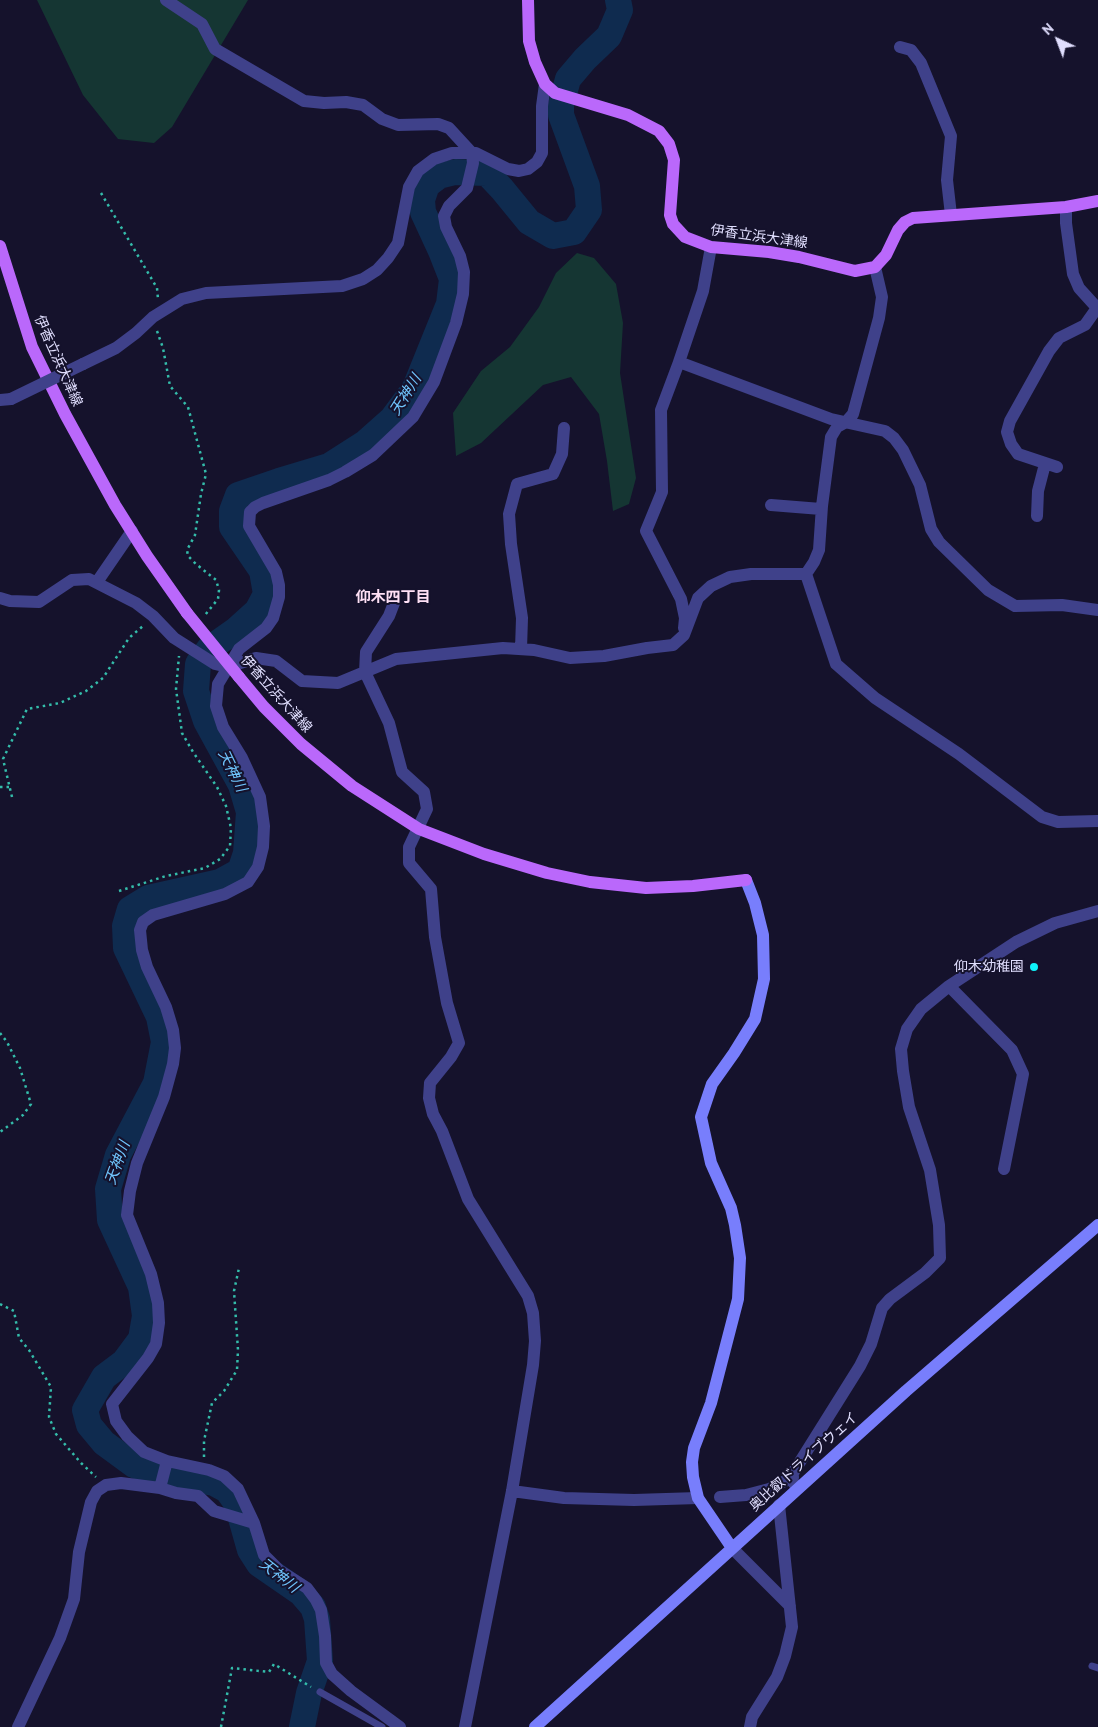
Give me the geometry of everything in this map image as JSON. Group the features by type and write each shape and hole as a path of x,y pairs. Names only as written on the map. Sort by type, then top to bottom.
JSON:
{"main road":[{"name":"伊香立浜大津線","path":"528,0 529,41 535,62 545,84 555,93 628,115 659,132 669,144 674,160 670,215 673,224 685,237 711,247 769,252 800,257 856,271 875,267"},
{"path":"875,267 886,255 898,230 905,222 913,218 1066,207 1098,200"},
{"name":"伊香立浜大津線","path":"0,246 32,347 69,421 115,505 187,613 264,707 301,744 352,786 419,829 484,854 547,873 590,882 646,888 694,886 746,880"}],"street":[{"path":"166,0 202,24 215,49 304,101 346,102 362,105 382,119 398,125 438,124 449,128 473,158"},
{"path":"900,48 911,50 921,63 951,136 947,180 951,215"},
{"path":"400,1727 351,1691 332,1674 326,1663 326,1636 321,1610 316,1600 307,1588 279,1570 264,1556 254,1523 238,1490 224,1476 209,1470 166,1464 144,1452 127,1436 116,1421 112,1404 148,1358 156,1344 159,1323 158,1303 151,1274 127,1215 130,1191 137,1163 164,1097 173,1064 175,1048 173,1030 166,1008 147,967 142,950 140,930 143,922 153,915 225,894 248,882 258,867 263,847 264,826 260,796 242,758 223,726 216,706 222,666 239,649 266,628 273,618 279,597 276,572 249,526 250,512 263,503 337,476 373,455 413,417 434,382 456,323 463,294 464,272 460,256 446,227 444,216 449,206 467,188 473,158 476,153 508,169 528,169 536,162 542,153 542,106 545,84"},
{"path":"6,399 116,348 156,315 182,299 206,292 342,286 363,279 377,270 398,243 409,187 418,171 434,159 452,152 473,158"},
{"path":"1037,516 1038,491 1051,465 1018,454 1011,444 1007,432 1010,421 1058,338 1085,325 1098,309 1079,288 1073,274 1066,223 1066,207"},
{"path":"684,635 685,618 680,599 646,531 662,492 661,410 703,291 711,247"},
{"path":"806,574 819,550 831,437 837,428 853,414 879,318 882,297 875,267"},
{"path":"679,362 832,419 885,431 894,438 903,450 920,485 931,529 939,542 988,590 1015,606 1062,605 1098,610"},
{"path":"521,649 522,618 511,544 509,514 517,484 553,474 562,454 564,428"},
{"path":"771,505 822,510"},
{"path":"97,582 132,532"},
{"path":"0,598 10,602 38,602 72,580 97,582 136,603 154,616 181,643 222,666 256,658 276,661 302,681 338,683 396,659 504,648 534,650 570,658 604,656 674,644 684,635 698,598 711,586 730,577 751,574 806,574"},
{"path":"806,574 836,664 845,674 875,698 959,754 1042,817 1058,822 1098,821"},
{"path":"394,603 389,616 366,652 365,672 389,723 402,772 424,792 427,809 409,847 409,863 431,889 435,937 447,1003 459,1043 451,1057 430,1084 429,1098 433,1114 442,1131 468,1199 528,1296 533,1313 535,1341 533,1365 512,1492 465,1727"},
{"path":"746,880 755,903 763,935 764,979 755,1019 712,1084 702,1117 711,1163 735,1225 740,1258 738,1299 711,1403 694,1448 693,1477 698,1498 732,1548 790,1606"},
{"path":"720,1497 754,1493 795,1483 798,1464 860,1366 871,1344 882,1308 890,1299 940,1258 939,1225 930,1170 909,1107 901,1049 907,1029 921,1009 949,986 1016,942 1055,923 1098,911"},
{"path":"949,986 1012,1050 1023,1074 1004,1169"},
{"name":"奥比叡ドライブウェイ","path":"534,1727 779,1505 795,1483 906,1391 1098,1225"},
{"path":"161,1486 166,1464"},
{"path":"18,1727 60,1638 74,1599 79,1552 90,1502 97,1491 106,1485 121,1483 161,1486 176,1493 198,1496 214,1511 254,1523"},
{"path":"512,1492 564,1498 634,1500 698,1498"},
{"path":"750,1727 752,1717 778,1677 792,1627 779,1505"}],"lane":[{"path":"320,1692 382,1727"}],"path":[{"path":"101,193 157,288 156,315 170,386 188,407 206,474 200,494 195,536 187,550 188,556 216,580 219,590 218,599 200,621"},
{"path":"12,797 3,759 27,709 60,703 86,691 103,678 129,638 154,616"},
{"path":"119,891 166,876 205,868 220,860 230,846 230,828 226,806 217,787 192,752 182,734 176,689 181,643"},
{"path":"0,787 9,787"},
{"path":"0,1033 7,1042 20,1068 31,1104 24,1115 0,1132"},
{"path":"209,1470 203,1456 204,1441 212,1403 224,1390 237,1370 238,1350 234,1291 239,1268"},
{"path":"0,1304 14,1311 19,1338 29,1350 51,1387 49,1417 56,1434 81,1463 106,1485"},
{"path":"221,1727 232,1668 269,1672 274,1664 320,1692"}],"green space":[{"path":"37,0 248,0 172,127 154,143 118,139 83,95"},
{"path":"577,253 594,258 616,284 623,323 620,373 636,478 629,504 613,511 599,414 571,377 543,385 481,443 456,456 453,413 481,371 510,347 539,307 556,273"}],"waterway":[{"name":"天神川","path":"302,1727 309,1693 320,1661 317,1619 313,1607 301,1593 259,1564 250,1550 237,1504 227,1490 214,1483 155,1473 134,1465 104,1443 89,1425 85,1410 104,1377 124,1362 141,1339 145,1316 141,1287 110,1220 108,1189 118,1155 156,1083 164,1042 159,1017 126,948 125,926 130,909 148,898 220,882 240,871 246,853 249,812 241,785 206,721 196,691 198,664 209,649 236,630 257,611 266,594 262,571 232,527 232,511 238,495 329,466 365,443 392,419 415,388 449,304 452,279 423,212 422,200 427,185 439,176 455,172 487,173 529,222 553,236 574,232 589,210 587,186 561,115 561,105 568,79 609,36 620,10 618,0"}],"place":[{"name":"仰木幼稚園","path":"1034,967"}],"district":[{"name":"仰木四丁目","path":"393,598"}]}
